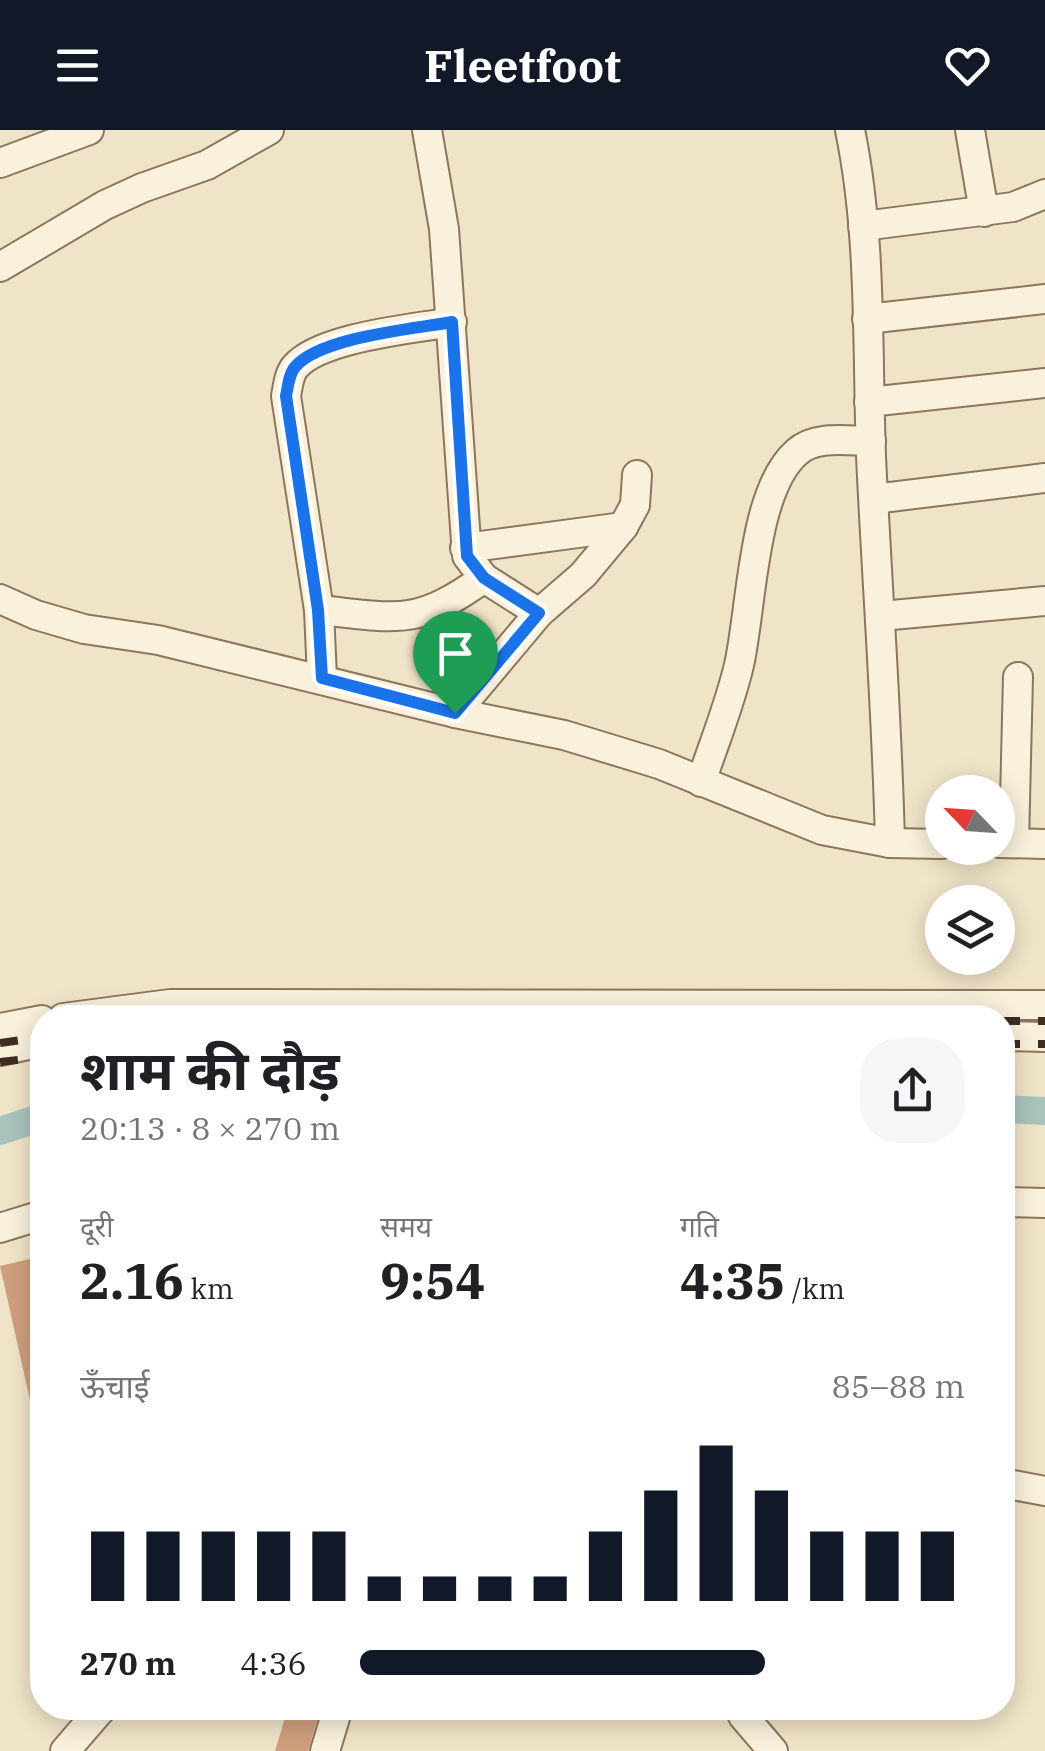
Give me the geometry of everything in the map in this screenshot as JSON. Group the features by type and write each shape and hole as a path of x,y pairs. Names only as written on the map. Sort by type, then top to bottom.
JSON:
{"street":[{"path":"0,163 88,130"},
{"path":"0,267 105,206 207,165 269,130"},
{"path":"427,130 444,228 465,548 484,578 539,613"},
{"path":"850,130 861,183 890,844"},
{"path":"970,130 984,212"},
{"path":"863,226 1014,207 1045,194"},
{"path":"867,320 1045,299"},
{"path":"322,678 318,610 286,396 292,370 306,356 351,340 452,322"},
{"path":"870,402 1045,383"},
{"path":"701,782 738,666 762,522 781,472 798,451 819,441 871,441"},
{"path":"455,713 539,613 583,575 623,527 635,505 637,475"},
{"path":"874,500 1045,478"},
{"path":"465,548 623,527"},
{"path":"318,610 394,618 424,614 484,578"},
{"path":"0,599 84,629 158,640 455,713 564,735 658,764 822,830 890,844 925,844"},
{"path":"881,616 1045,601"},
{"path":"1011,775 1018,678"},
{"path":"1015,842 1045,844"},
{"path":"162,1005 1045,1005"},
{"path":"0,1028 30,1022"},
{"path":"1015,1036 1045,1037"},
{"path":"0,1051 30,1045"},
{"path":"1015,1202 1045,1203"},
{"path":"0,1228 30,1219"},
{"path":"65,1751 92,1720"},
{"path":"324,1751 334,1720"},
{"path":"746,1720 773,1751"}],"building":[{"path":"30,1259 30,1400 0,1266"},
{"path":"284,1720 317,1720 308,1751 275,1751"}],"waterway":[{"path":"1015,1110 1045,1111"},
{"path":"0,1131 30,1121"}],"railway":[{"path":"1015,1021 1045,1021"},
{"path":"0,1043 30,1039"},
{"path":"1015,1044 1045,1044"},
{"path":"0,1062 30,1058"}],"route":[{"path":"452,322 467,556 484,578 539,613 455,713 322,678 318,610 286,396 292,370 306,356 351,340 452,322"}]}
